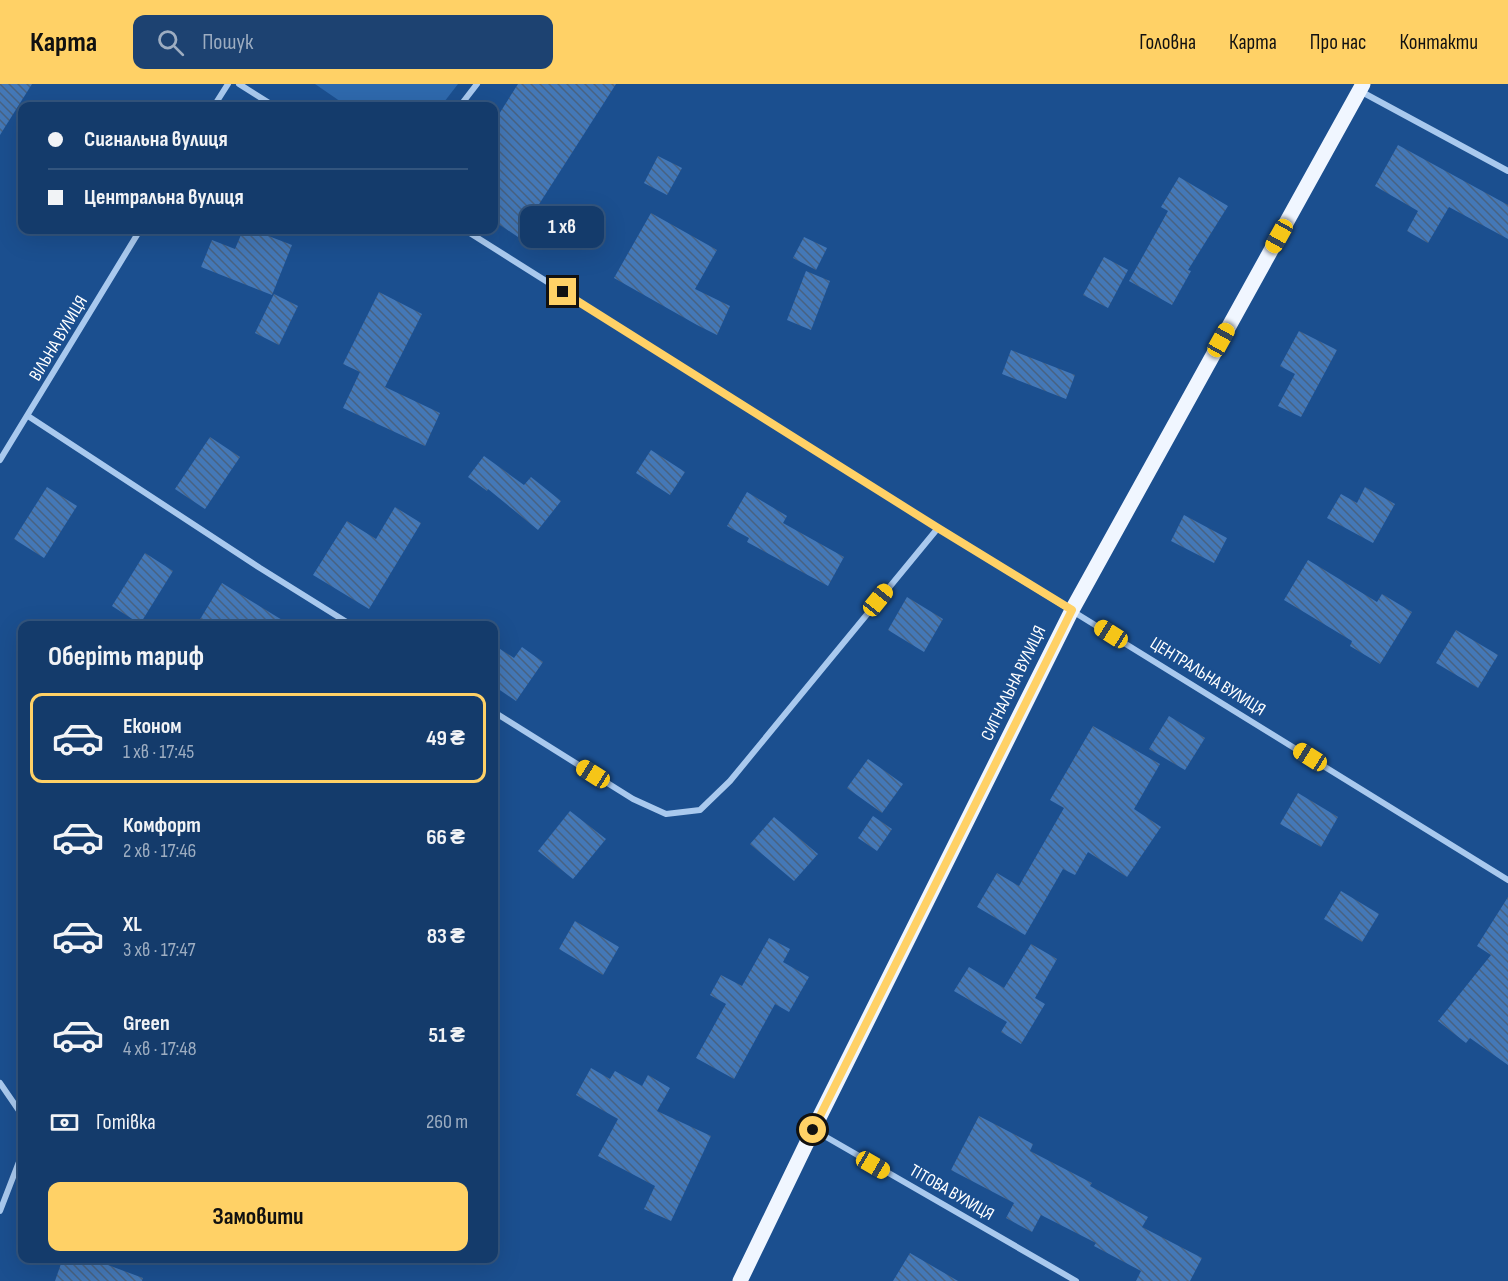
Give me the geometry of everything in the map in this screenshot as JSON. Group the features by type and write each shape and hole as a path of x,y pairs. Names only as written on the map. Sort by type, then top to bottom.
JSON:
{"main road":[{"name":"СИГНАЛЬНА ВУЛИЦЯ","path":"740,1281 1072,610 1361,87"}],"street":[{"path":"217,102 228,84"},
{"path":"239,84 268,102"},
{"path":"463,102 477,84"},
{"path":"1361,87 1508,171"},
{"name":"ВІЛЬНА ВУЛИЦЯ","path":"0,460 138,234"},
{"name":"ЦЕНТРАЛЬНА ВУЛИЦЯ","path":"471,234 938,528 1508,880"},
{"path":"28,416 345,621"},
{"path":"498,715 633,799 666,814 700,810 730,781 938,528"},
{"path":"0,1083 18,1109"},
{"name":"ТІТОВА ВУЛИЦЯ","path":"813,1130 1076,1281"},
{"path":"0,1211 18,1164"}],"shaded area":[{"path":"315,84 458,84 444,102 341,102"}],"building":[{"path":"0,84 32,84 21,102 18,102 18,106 0,135"},
{"path":"518,84 616,84 518,237 498,224 498,116"},
{"path":"1398,145 1508,205 1508,239 1449,207 1428,243 1407,231 1418,211 1375,186"},
{"path":"658,156 682,168 667,195 644,183"},
{"path":"1179,177 1228,206 1188,270 1191,271 1172,305 1129,281 1168,211 1161,207"},
{"path":"651,213 717,250 695,289 730,306 717,335 614,278"},
{"path":"241,234 263,234 292,245 272,295 201,267 212,240 235,249"},
{"path":"804,237 827,248 816,270 793,258"},
{"path":"1104,257 1128,270 1108,308 1083,295"},
{"path":"806,271 830,281 811,330 787,320"},
{"path":"379,292 422,314 385,387 440,413 425,446 343,408 360,372 343,364"},
{"path":"274,294 298,306 279,345 255,333"},
{"path":"1299,331 1337,350 1301,417 1278,406 1295,374 1280,366"},
{"path":"1011,350 1075,375 1066,399 1002,374"},
{"path":"210,437 240,457 205,509 175,489"},
{"path":"651,450 685,472 670,495 636,473"},
{"path":"484,456 524,485 531,477 561,501 538,530 488,489 487,491 468,477"},
{"path":"47,487 77,506 44,558 14,539"},
{"path":"1365,487 1395,504 1373,543 1327,518 1341,494 1357,503"},
{"path":"747,492 787,516 783,523 844,557 828,586 747,542 749,538 727,526"},
{"path":"395,507 421,523 369,609 313,575 347,521 376,539"},
{"path":"1184,515 1227,538 1214,563 1171,541"},
{"path":"145,553 173,571 142,621 135,621 112,606"},
{"path":"1308,560 1377,602 1382,594 1412,612 1380,664 1350,646 1352,641 1284,600"},
{"path":"222,583 284,621 199,621"},
{"path":"907,597 943,619 924,652 888,630"},
{"path":"1456,630 1498,655 1478,688 1436,663"},
{"path":"522,647 543,662 516,701 498,689 498,648 514,658"},
{"path":"1169,716 1205,738 1185,770 1149,749"},
{"path":"1093,726 1160,764 1134,809 1161,827 1127,877 1088,852 1075,875 1063,869 1025,935 977,907 997,873 1019,886 1064,808 1050,800"},
{"path":"868,759 903,784 882,813 847,788"},
{"path":"1298,793 1338,817 1321,847 1280,824"},
{"path":"570,811 606,839 573,879 538,851"},
{"path":"873,816 892,829 877,851 858,838"},
{"path":"774,817 818,854 794,881 750,844"},
{"path":"1341,891 1379,914 1362,942 1324,919"},
{"path":"1508,897 1508,1065 1470,1038 1466,1043 1438,1021 1491,955 1477,946"},
{"path":"575,921 619,947 603,975 559,949"},
{"path":"769,938 790,949 783,962 809,977 789,1012 775,1004 734,1079 696,1058 726,1004 710,995 721,975 742,986"},
{"path":"1031,944 1057,959 1035,998 1045,1004 1021,1044 1001,1032 1007,1022 954,991 969,967 1004,988"},
{"path":"591,1068 610,1079 615,1071 642,1086 648,1075 670,1088 657,1111 711,1136 671,1221 644,1209 655,1186 598,1156 618,1119 576,1095"},
{"path":"979,1116 1033,1144 1030,1151 1092,1183 1090,1186 1148,1217 1142,1227 1202,1258 1190,1281 1136,1281 1141,1271 1094,1246 1096,1243 1041,1215 1032,1232 1006,1218 1014,1203 951,1170"},
{"path":"910,1253 958,1281 893,1281"},
{"path":"61,1263 102,1263 143,1278 142,1281 55,1281"}],"route":[{"path":"563,292 1072,610 813,1130"}]}
